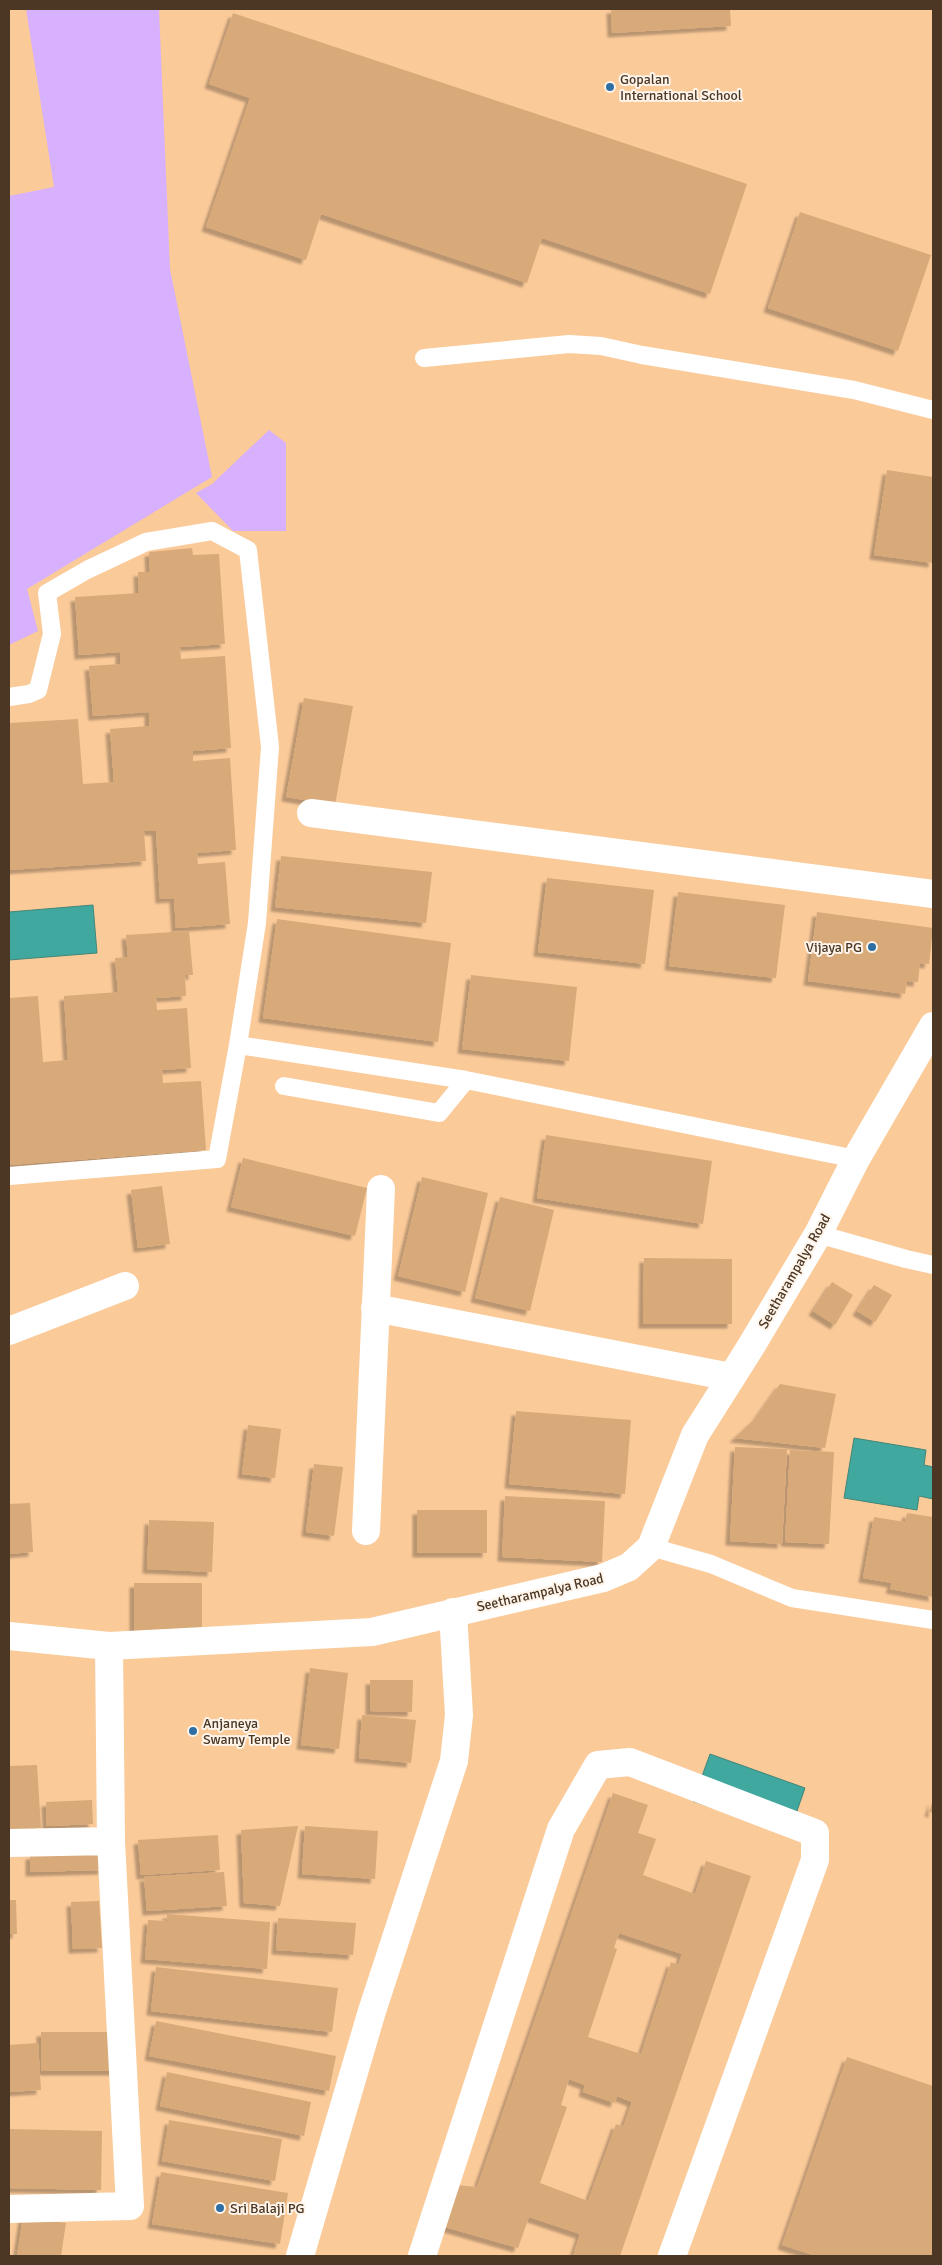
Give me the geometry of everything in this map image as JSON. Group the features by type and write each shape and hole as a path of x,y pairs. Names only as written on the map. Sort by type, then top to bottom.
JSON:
{"street":[{"path":"311,813 933,894"},
{"name":"Seetharampalya Road","path":"9,1636 109,1646 372,1632 603,1578 629,1568 652,1547 695,1435 818,1234 856,1159 933,1026"},
{"path":"366,1531 381,1189"},
{"path":"9,1331 125,1286"},
{"path":"375,1308 731,1377"},
{"path":"300,2256 372,2012 454,1761 459,1716 453,1612"},
{"path":"9,2209 130,2206 111,1841 109,1646"},
{"path":"422,2256 561,1829 598,1765 630,1762 815,1833 815,1860 672,2256"},
{"path":"9,1843 111,1841"}],"lane":[{"path":"424,358 569,344 601,346 854,390 933,410"},
{"path":"9,697 29,694 38,690 52,634 48,593 87,570 146,542 212,531 248,550 270,747 257,923 238,1045 217,1159 9,1176"},
{"path":"238,1045 466,1080 856,1159"},
{"path":"284,1086 439,1113 466,1080"},
{"path":"818,1234 906,1260 933,1265"},
{"path":"652,1547 711,1564 792,1598 933,1620"}],"shaded area":[{"path":"26,9 159,9 170,269 212,477 27,589 38,631 9,645 9,196 54,187"},
{"path":"269,430 286,443 286,531 233,531 196,493 212,484"}],"water":[{"path":"93,905 97,953 9,960 9,912"},
{"path":"854,1438 926,1450 924,1465 933,1467 933,1499 919,1496 917,1510 844,1498"},
{"path":"710,1754 805,1788 789,1834 693,1801"}],"building":[{"path":"611,9 730,9 731,26 612,33"},
{"path":"233,13 747,184 710,294 542,238 527,283 321,214 306,260 206,227 250,98 209,84"},
{"path":"800,212 931,255 898,351 768,308"},
{"path":"887,470 933,477 933,563 874,555"},
{"path":"192,548 193,555 219,554 225,644 180,647 181,659 225,656 231,748 193,751 193,761 230,758 236,850 197,853 198,864 225,862 230,924 176,928 174,898 160,899 156,831 144,831 146,861 9,870 9,723 78,719 83,784 114,782 110,729 149,726 149,712 93,716 89,666 120,664 120,652 79,655 75,597 139,593 138,572 150,572 149,552"},
{"path":"304,698 353,706 335,805 286,797"},
{"path":"281,856 432,872 426,923 275,907"},
{"path":"547,878 654,890 645,964 538,952"},
{"path":"678,892 785,905 776,978 669,966"},
{"name":"Vijaya PG","path":"817,912 933,928 929,964 920,963 918,982 907,981 905,994 808,981"},
{"path":"277,919 451,943 438,1042 263,1018"},
{"path":"189,931 193,975 185,975 186,996 156,998 157,1010 187,1008 191,1068 162,1070 163,1083 201,1081 206,1150 9,1165 9,998 38,996 43,1062 68,1060 64,996 118,992 115,958 128,957 126,935"},
{"path":"471,975 577,987 569,1061 462,1049"},
{"path":"546,1135 712,1161 703,1224 537,1198"},
{"path":"243,1158 367,1188 355,1236 231,1207"},
{"path":"422,1177 488,1193 465,1292 398,1276"},
{"path":"162,1186 170,1244 138,1248 131,1190"},
{"path":"500,1197 554,1210 530,1311 475,1298"},
{"path":"644,1258 732,1259 732,1324 643,1324"},
{"path":"832,1282 853,1295 835,1325 813,1311"},
{"path":"874,1285 892,1295 875,1322 857,1311"},
{"path":"780,1384 836,1394 825,1448 734,1438 756,1418"},
{"path":"516,1411 631,1420 625,1494 509,1484"},
{"path":"248,1425 281,1429 275,1478 242,1474"},
{"path":"735,1447 787,1449 782,1544 730,1541"},
{"path":"790,1450 834,1452 829,1544 785,1542"},
{"path":"314,1464 343,1467 334,1536 306,1532"},
{"path":"505,1496 605,1501 602,1562 502,1557"},
{"path":"30,1503 33,1552 9,1554 9,1504"},
{"path":"417,1510 487,1510 487,1553 417,1553"},
{"path":"907,1513 933,1517 933,1597 890,1589 892,1583 863,1578 874,1517 905,1522"},
{"path":"149,1520 214,1522 212,1572 147,1569"},
{"path":"134,1583 202,1583 202,1632 134,1632"},
{"path":"310,1668 348,1673 339,1749 301,1745"},
{"path":"370,1680 413,1680 412,1712 370,1711"},
{"path":"362,1715 416,1720 411,1763 359,1758"},
{"path":"37,1765 41,1828 9,1829 9,1766"},
{"path":"613,1793 648,1805 638,1833 656,1839 643,1875 695,1894 706,1861 751,1876 620,2256 573,2256 580,2234 529,2217 518,2248 445,2227 456,2185 477,2187","holes":["619,1933 682,1954 678,1965 671,1962 641,2054 588,2037 617,1949 614,1948","569,2079 585,2085 583,2092 615,2103 617,2096 632,2102 623,2127 616,2124 588,2201 540,2183 567,2107 561,2105"]},
{"path":"92,1800 93,1824 47,1826 46,1802"},
{"path":"933,1800 933,1813 929,1812"},
{"path":"298,1826 280,1906 244,1903 241,1830"},
{"path":"305,1826 378,1831 375,1879 302,1874"},
{"path":"218,1835 220,1870 141,1875 138,1840"},
{"path":"102,1852 103,1870 30,1872 30,1855"},
{"path":"224,1872 227,1906 147,1911 144,1877"},
{"path":"9,1900 16,1900 17,1934 9,1934"},
{"path":"99,1901 102,1948 73,1949 71,1902"},
{"path":"167,1914 270,1922 267,1969 145,1959 148,1920 167,1921"},
{"path":"278,1918 356,1923 353,1955 276,1950"},
{"path":"156,1967 338,1988 332,2032 151,2011"},
{"path":"156,2021 336,2056 329,2091 149,2056"},
{"path":"41,2032 115,2032 115,2071 41,2071"},
{"path":"38,2043 41,2090 9,2092 9,2045"},
{"path":"847,2057 933,2086 933,2256 816,2256 782,2245"},
{"path":"167,2072 311,2102 304,2136 160,2106"},
{"path":"169,2120 282,2139 275,2181 162,2161"},
{"path":"9,2129 102,2131 101,2190 9,2188"},
{"name":"Sri Balaji PG","path":"161,2172 288,2193 280,2244 152,2224"},
{"path":"23,2217 66,2223 61,2256 17,2256"}],"place":[{"name":"Gopalan International School","path":"610,87"},
{"name":"Vijaya PG","path":"872,947"},
{"name":"Anjaneya Swamy Temple","path":"193,1731"},
{"name":"Sri Balaji PG","path":"220,2208"}]}
